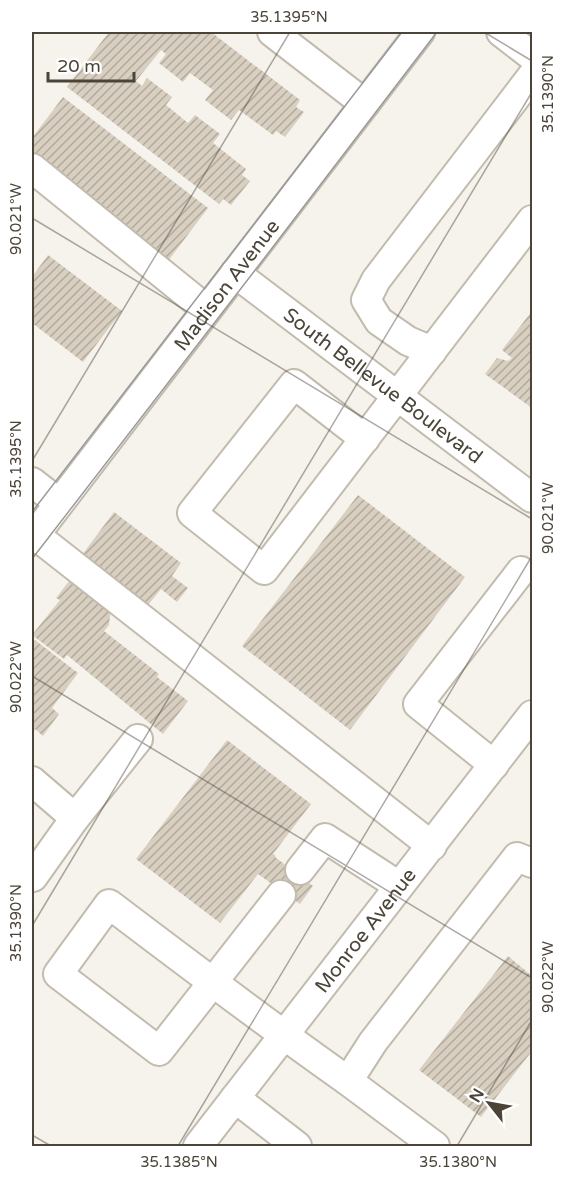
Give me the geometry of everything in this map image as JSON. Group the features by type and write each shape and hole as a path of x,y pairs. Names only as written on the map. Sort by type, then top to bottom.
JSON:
{"street":[{"path":"272,32 365,104"},
{"name":"Madison Avenue","path":"33,537 420,32"},
{"path":"501,32 532,56"},
{"path":"432,351 408,341 379,321 366,300 376,280 532,75"},
{"path":"32,168 206,309"},
{"path":"365,439 294,384 192,513 264,570 365,439 532,220"},
{"name":"South Bellevue Boulevard","path":"235,273 532,498"},
{"path":"32,482 59,502"},
{"path":"33,537 432,846"},
{"path":"494,765 418,704 521,571"},
{"name":"Monroe Avenue","path":"198,1146 532,715"},
{"path":"32,876 138,739"},
{"path":"32,781 75,818"},
{"path":"300,870 326,838 399,886"},
{"path":"348,1081 373,1042 517,857 532,863"},
{"path":"281,895 212,982 159,1051 58,974 109,904 212,982 283,1036 435,1146"},
{"path":"236,1098 297,1146"}],"building":[{"path":"109,32 211,32 300,100 296,107 304,112 285,137 276,131 273,135 239,110 231,120 205,100 213,90 190,73 183,82 159,63 166,54 161,50 136,81 142,86 147,78 172,97 166,105 188,123 195,115 220,134 213,143 246,169 242,175 250,181 231,205 223,199 219,204 67,87"},
{"path":"63,97 208,208 168,261 32,157 32,138"},
{"path":"48,255 122,311 83,362 32,323 32,277"},
{"path":"532,311 532,408 485,374 497,358 508,361 512,358 502,350"},
{"path":"358,495 465,577 350,730 242,646"},
{"path":"114,512 181,563 172,576 188,588 177,602 161,589 148,605 82,555"},
{"path":"73,576 111,605 109,625 104,631 159,674 157,677 188,701 163,734 67,655 64,659 32,635 60,600 56,598"},
{"path":"35,640 78,673 52,708 59,714 43,736 35,729 32,734 32,645"},
{"path":"227,740 311,804 273,854 313,886 300,904 258,874 220,923 136,859"},
{"path":"508,956 532,976 532,1051 481,1117 419,1070"}],"tram line":[{"path":"32,512 402,32"},
{"path":"32,559 437,32"}]}
